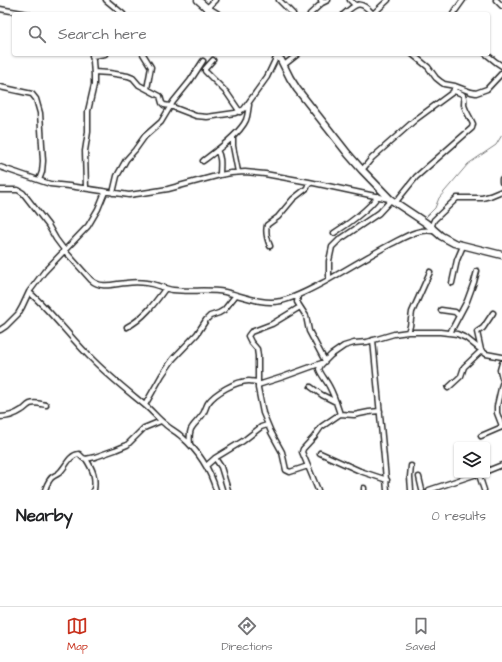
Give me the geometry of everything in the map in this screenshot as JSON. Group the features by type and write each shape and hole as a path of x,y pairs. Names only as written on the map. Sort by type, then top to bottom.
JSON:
{"street":[{"path":"106,0 121,12"},
{"path":"198,0 214,12"},
{"path":"207,8 215,0"},
{"path":"279,0 291,12"},
{"path":"312,12 321,2 328,0"},
{"path":"350,0 355,5"},
{"path":"375,12 388,0"},
{"path":"454,12 463,0"},
{"path":"496,0 502,6"},
{"path":"346,12 355,5 363,5 371,12"},
{"path":"0,9 17,12"},
{"path":"86,188 84,156 88,132 88,111 94,85 92,56"},
{"path":"144,56 152,67 147,89"},
{"path":"94,72 114,73 133,78 139,85 160,96 164,105 188,114 202,117 229,115 240,112 244,109 267,77 276,56"},
{"path":"277,56 284,65 297,89 362,170 392,200 423,221 440,236 463,246 502,255"},
{"path":"284,65 295,56"},
{"path":"414,56 428,67 436,78 444,84 476,93 481,92 491,86 502,73"},
{"path":"488,56 502,66"},
{"path":"213,60 205,69 206,71 227,93 240,112"},
{"path":"113,193 122,165 145,136 161,122 170,106 190,81 203,61"},
{"path":"0,88 32,94 36,99 41,121 43,161 42,172 39,180"},
{"path":"362,170 372,158 414,120 452,93 455,88"},
{"path":"329,279 329,261 332,247 339,240 379,213 416,177 472,128 473,124 466,112 464,97 455,88"},
{"path":"203,161 233,137 244,123 247,117 249,102"},
{"path":"233,137 232,146 238,172"},
{"path":"217,150 220,155 220,175"},
{"path":"0,168 50,184 129,195 178,187 220,175 238,172 253,172 309,182 392,200"},
{"path":"270,246 267,238 267,226 307,188 309,182"},
{"path":"0,190 18,190 23,193 65,251 92,282 106,286 140,282 165,289 183,291 218,291 254,300 280,302 298,296 414,232 427,230 435,231 440,236"},
{"path":"433,229 433,223 436,218 457,198 482,198 502,191"},
{"path":"0,330 18,314 29,292 44,272 88,226 106,192"},
{"path":"334,233 366,209 378,196"},
{"path":"452,283 457,260 463,246"},
{"path":"450,333 467,301 477,271"},
{"path":"408,332 412,312 430,272"},
{"path":"128,327 147,312 165,289"},
{"path":"29,292 48,310 92,360 145,405 161,421 181,435 190,444 206,466 216,490"},
{"path":"145,405 162,375 206,320 210,316 224,310 236,295"},
{"path":"298,296 297,302 306,316 307,326 324,362"},
{"path":"300,307 272,324 254,330 248,336 257,349 260,402 267,425 282,452 285,466 288,472 308,466"},
{"path":"441,310 455,312 459,316"},
{"path":"481,351 477,332 486,326 493,313"},
{"path":"340,414 330,387 319,371 319,367 336,350 344,346 408,332 450,333 461,335 486,354 502,357"},
{"path":"373,340 387,490"},
{"path":"448,388 461,376 464,367 481,351"},
{"path":"190,444 190,430 203,413 208,403 228,387 247,381 258,383 276,379 324,362"},
{"path":"502,363 500,371 502,378"},
{"path":"481,436 502,426 497,412 497,406 502,384"},
{"path":"311,387 322,395 336,402"},
{"path":"0,417 13,414 30,404 34,403 46,405"},
{"path":"318,490 302,452 303,448 324,424 340,414 360,415 380,411"},
{"path":"86,459 120,448 130,442 144,428 161,421"},
{"path":"206,466 215,458 243,442 261,427 267,425"},
{"path":"45,490 49,480 59,473 73,456 78,454 86,459 92,468 95,478 94,490"},
{"path":"320,454 386,480"},
{"path":"215,458 221,467 228,490"},
{"path":"490,470 502,465"},
{"path":"411,466 411,490"},
{"path":"419,477 422,490"},
{"path":"429,490 465,478"},
{"path":"480,478 484,490"}],"waterway":[{"path":"426,217 435,208 439,198 468,164 496,145 502,135"}]}
